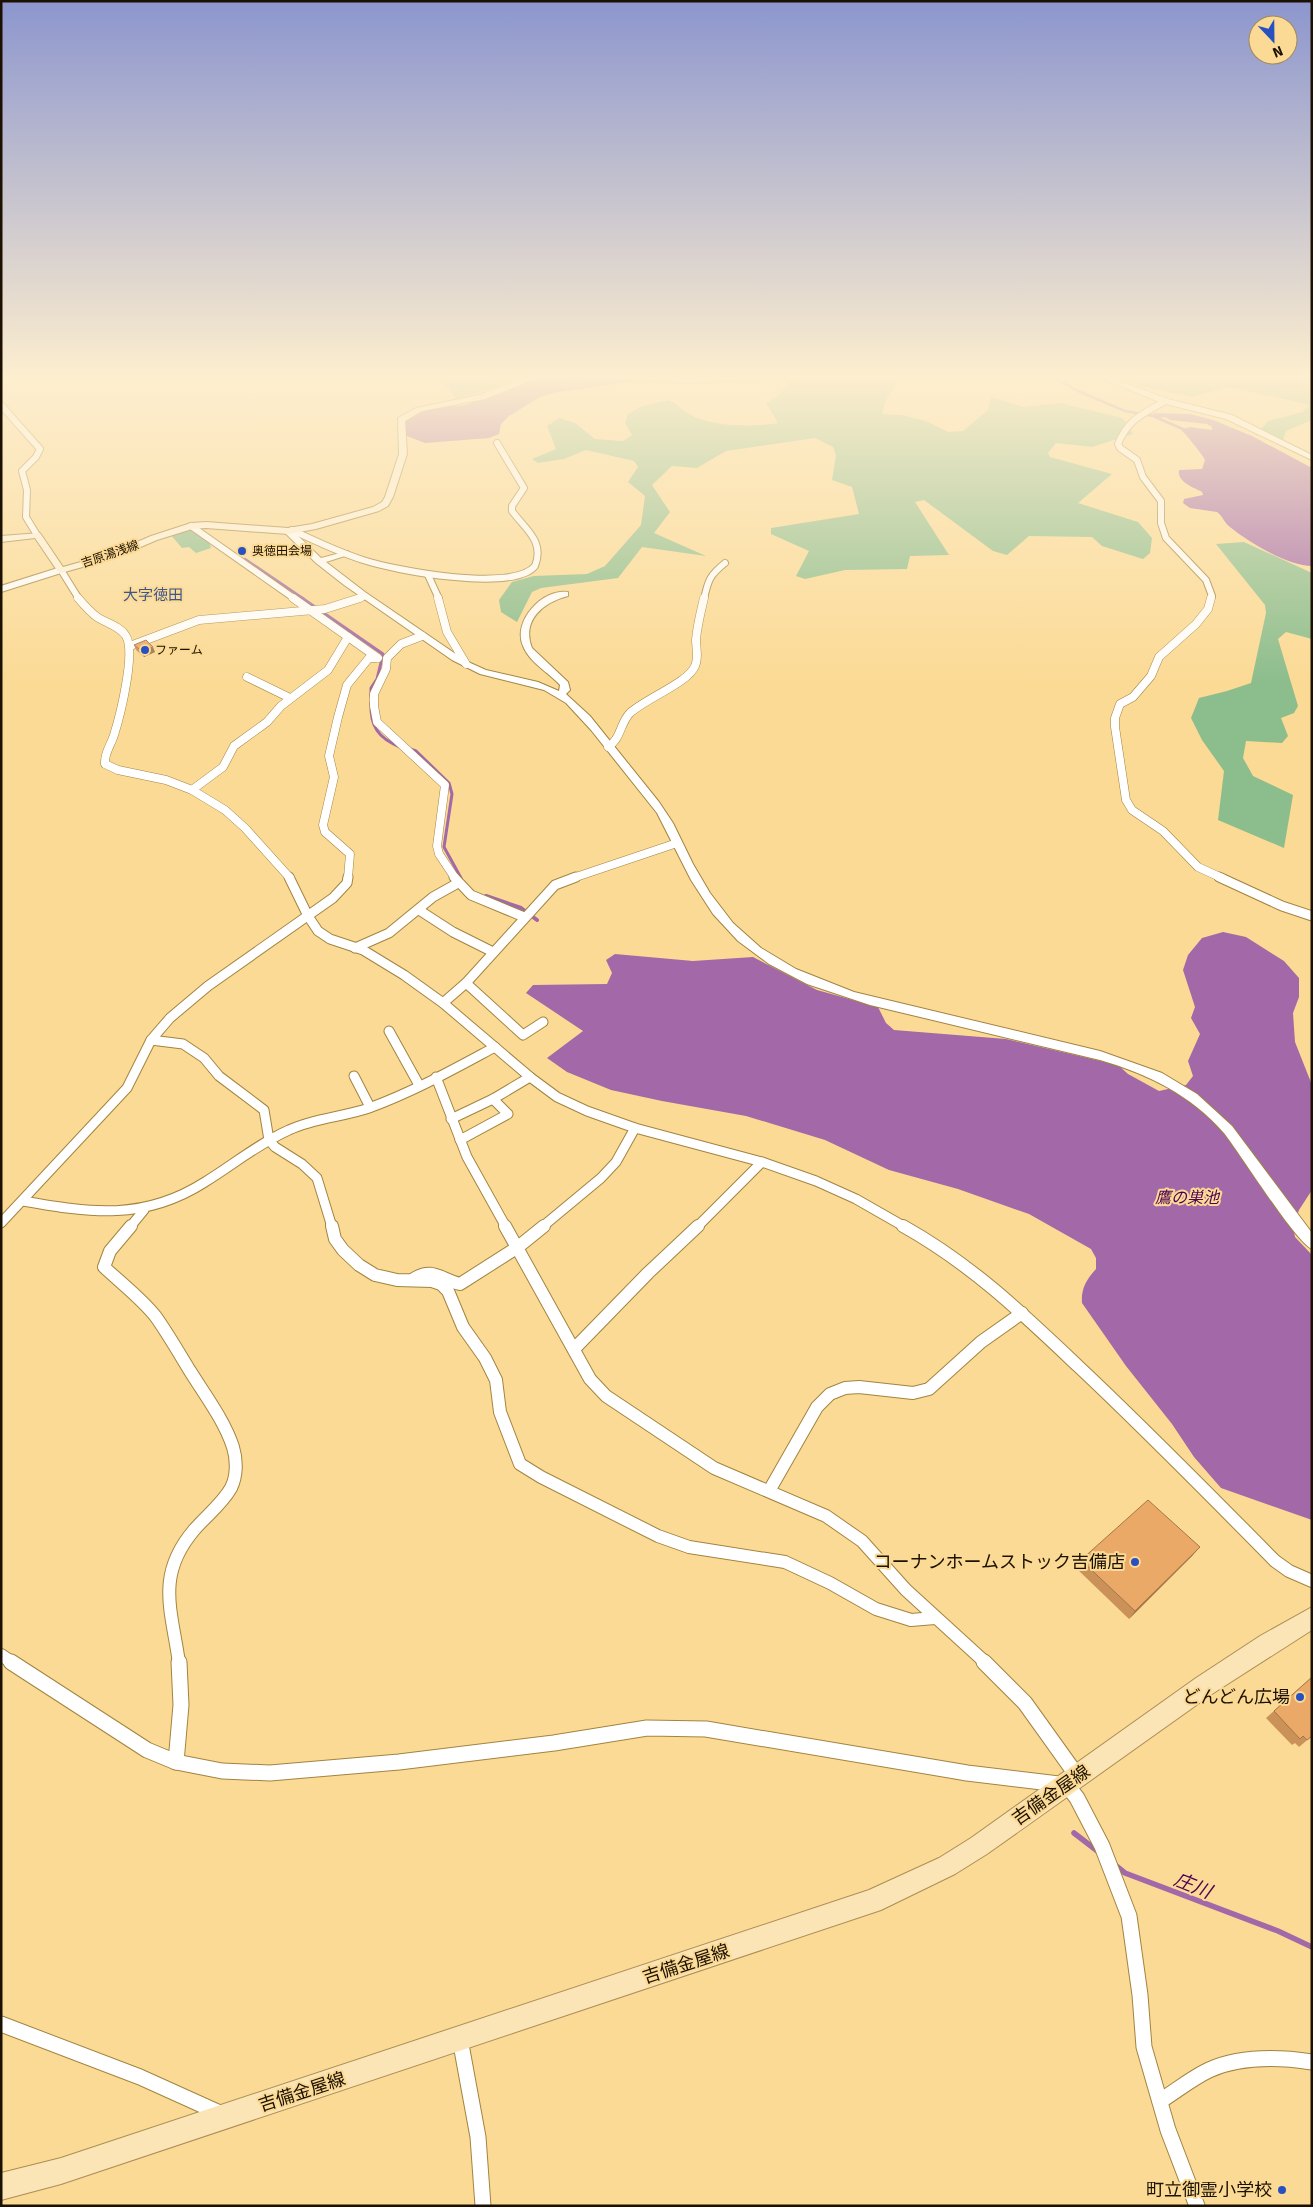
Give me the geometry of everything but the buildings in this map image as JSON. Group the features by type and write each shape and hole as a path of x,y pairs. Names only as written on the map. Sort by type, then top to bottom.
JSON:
{"main road":[{"name":"吉原湯浅線","path":"37,534 61,570 112,556 154,538 191,526 206,525 290,531 360,514 385,504 395,478"},
{"path":"1,539 37,534"},
{"name":"吉備金屋線","path":"1,2187 61,2171 872,1901 947,1866 1072,1781 1216,1678 1312,1618"}],"street":[{"path":"24,478 27,490 24,512 28,523 37,534"},
{"path":"290,531 367,562 428,575 512,578 534,569 537,561 537,542 512,511 512,506 524,488 518,478"},
{"path":"1144,478 1161,501 1160,523 1166,538 1206,580 1212,596 1208,609 1196,624 1159,658 1151,676 1133,697 1120,704 1115,718 1115,727 1126,800 1132,810 1164,831 1198,867 1282,906 1312,916"},
{"path":"191,526 375,658"},
{"path":"290,531 319,561 363,597 466,664 490,674 549,690 567,699 668,822 698,884 718,914 742,939 770,960 797,975 842,994 1042,1043 1092,1052 1138,1067 1173,1084 1202,1104 1228,1129 1308,1239"},
{"path":"319,561 345,553"},
{"path":"608,747 616,742 626,717 639,705 686,678 695,668 697,660 696,639 707,584 712,574 725,563"},
{"path":"1,589 61,570 84,605 96,616 116,627 126,636 130,646 129,667 115,733 104,762 107,766 166,780 192,790 225,810 245,828 264,851 288,874 308,916 318,931 330,940 355,948 404,975 443,1004 558,1098 587,1111 635,1128 762,1162 816,1181 856,1198 939,1246 994,1288 1022,1313 1130,1415 1275,1561 1289,1571 1312,1581"},
{"path":"428,575 438,596 447,632 466,664"},
{"path":"560,695 566,688 565,684 529,650 524,637 531,618 539,605 551,598 565,594"},
{"path":"130,646 199,620 310,610 338,606 363,597"},
{"path":"1,1223 126,1088 151,1040 170,1018 208,986 281,932 333,898 347,883 350,854 325,832 323,825 334,777 329,756 347,685 370,658 386,658 401,644 422,636"},
{"path":"192,790 222,767 237,743 267,722 290,698 330,668 348,637"},
{"path":"386,658 387,670 374,692 375,716 379,725 403,745 410,754 444,785 436,846 458,882 471,895 509,909 524,917"},
{"path":"248,677 290,698"},
{"path":"443,1004 466,983 555,885 677,843"},
{"path":"355,948 389,933 419,910 437,893 458,882"},
{"path":"419,910 453,932 493,952"},
{"path":"466,983 523,1035 543,1022"},
{"path":"389,1031 419,1085"},
{"path":"151,1040 182,1044 204,1058 219,1076 264,1110 269,1140 280,1151 302,1164 317,1178 323,1193 335,1239 343,1250 359,1265 375,1275 388,1278 436,1282 448,1291 463,1327 486,1358 496,1380 500,1412 520,1464 541,1477 658,1536 689,1547 785,1562 830,1583 876,1609 911,1620 935,1618"},
{"path":"23,1201 87,1212 121,1213 144,1210 166,1204 193,1190 289,1129 354,1113 419,1085 495,1047"},
{"path":"354,1076 370,1106"},
{"path":"436,1077 467,1157 590,1379 606,1396 714,1468 826,1516 862,1541 906,1590 977,1654 1025,1703 1072,1781 1076,1798 1102,1846 1128,1916 1140,1995 1144,2047 1168,2130 1197,2206"},
{"path":"451,1118 493,1099 530,1077"},
{"path":"460,1140 508,1114 493,1099"},
{"path":"412,1280 420,1274 427,1272 438,1274 460,1284 518,1247 601,1178 616,1162 635,1128"},
{"path":"574,1349 648,1273 682,1242 762,1162"},
{"path":"144,1210 110,1251 104,1267 155,1316 221,1420 230,1436 237,1458 237,1470 227,1494 192,1533 179,1552 171,1570 168,1599 180,1672 180,1735 176,1762"},
{"path":"769,1490 817,1407 830,1394 846,1388 859,1387 913,1393 929,1389 981,1342 1022,1313"},
{"path":"1,1655 140,1746 176,1762 222,1771 270,1773 399,1762 554,1743 647,1728 706,1729 958,1772 1072,1781"},
{"path":"1,2024 96,2058 169,2088 227,2116"},
{"path":"460,2039 478,2138 483,2206"},
{"path":"1160,2101 1208,2072 1226,2064 1249,2060 1294,2059 1312,2062"}],"green space":[{"path":"631,478 659,478 652,485 670,512 654,533 706,556 642,547 618,578 541,588 532,592 517,622 501,612 499,600 512,582 534,576 587,574 605,566 641,525 645,496 628,482"},
{"path":"832,478 1107,478 1078,503 1138,522 1152,538 1150,553 1143,559 1102,546 1092,537 1029,536 1007,555 993,551 924,500 915,502 949,555 910,556 907,569 845,570 805,579 796,576 809,551 771,534 771,528 859,514 852,487 832,480"},
{"path":"191,529 209,541 211,548 196,553 189,547 182,548 170,534"},
{"path":"1244,542 1312,573 1312,639 1286,632 1278,639 1298,706 1294,713 1281,718 1288,736 1282,743 1246,741 1243,758 1253,776 1293,795 1284,848 1218,820 1224,771 1202,740 1191,718 1199,698 1251,683 1266,613 1265,605 1216,544"}],"water":[{"path":"1180,478 1312,478 1312,566 1280,558 1258,546 1228,525 1217,512 1190,508 1183,503 1184,499 1203,495 1202,492"},
{"name":"鷹の巣池","path":"1223,932 1246,937 1284,961 1299,978 1299,997 1293,1013 1295,1042 1312,1085 1312,1190 1299,1210 1293,1226 1295,1237 1312,1255 1312,1520 1221,1488 1194,1457 1172,1424 1126,1366 1082,1303 1082,1293 1085,1285 1096,1269 1096,1258 1091,1249 1029,1214 958,1189 889,1170 825,1140 746,1116 611,1090 567,1072 547,1058 583,1031 526,993 533,985 607,984 612,973 606,960 615,954 693,961 753,957 817,990 878,1007 886,1023 894,1030 1006,1039 1118,1065 1128,1074 1159,1091 1186,1085 1193,1076 1188,1061 1200,1034 1191,1018 1195,1007 1183,970 1188,955 1202,938"}],"waterway":[{"path":"245,559 304,599"},
{"path":"302,598 383,654 377,679 371,688 371,696"},
{"path":"371,703 372,718 377,730 386,740 400,747"},
{"path":"410,749 416,751 449,783 452,794 444,847 461,878"},
{"path":"486,896 521,908 537,920"},
{"name":"庄川","path":"1074,1833 1100,1853"},
{"name":"庄川","path":"1115,1865 1125,1873 1278,1931 1312,1947"}],"place":[{"name":"奥徳田会場","path":"242,551"},
{"name":"ファーム","path":"145,650"},
{"name":"コーナンホームストック吉備店","path":"1135,1562"},
{"name":"どんどん広場","path":"1300,1697"},
{"name":"町立御霊小学校","path":"1282,2190"}],"district":[{"name":"大字徳田","path":"153,595"}]}
